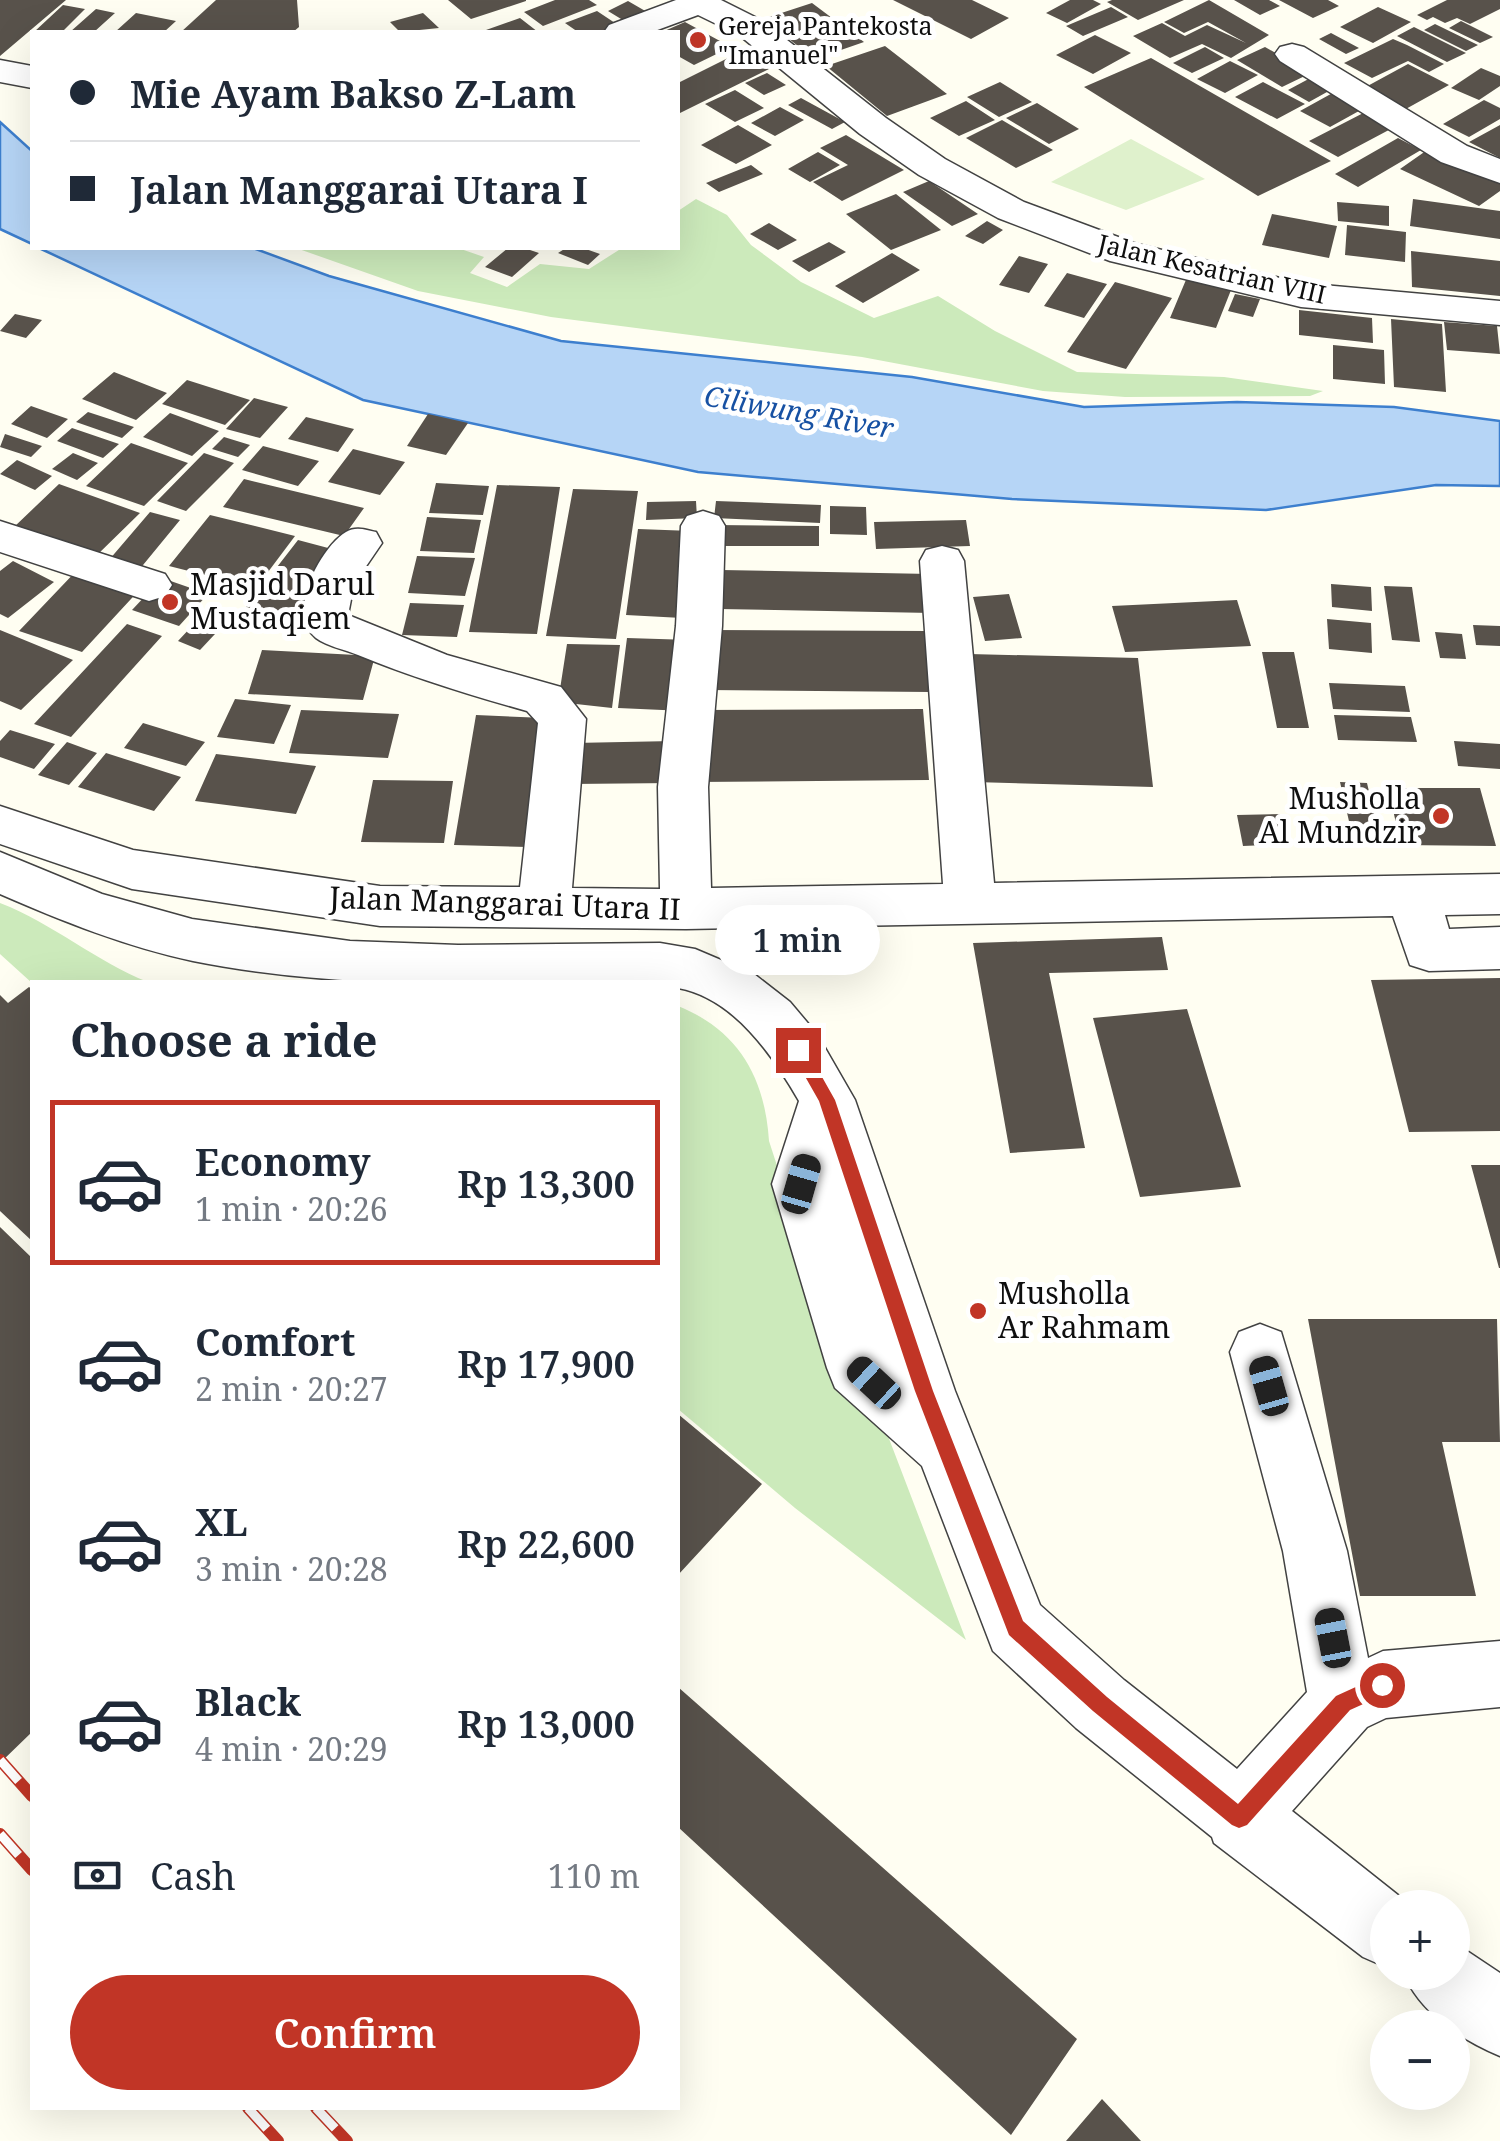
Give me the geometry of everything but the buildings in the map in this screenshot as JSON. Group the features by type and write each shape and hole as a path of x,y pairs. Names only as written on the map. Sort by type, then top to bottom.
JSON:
{"street":[{"path":"751,28 779,0"},
{"path":"626,30 697,2"},
{"name":"Jalan Kesatrian VIII","path":"697,2 751,28 873,126 932,167 1027,216 1124,253 1301,295 1500,313"},
{"path":"1292,54 1454,154 1500,172"},
{"path":"0,72 30,76"},
{"path":"686,910 683,787 699,626 703,526"},
{"path":"0,536 150,585"},
{"path":"360,543 326,595 325,620 331,626 432,667 544,699 562,719 544,908"},
{"path":"942,562 970,904"},
{"name":"Jalan Manggarai Utara II","path":"0,825 132,868 380,906 686,910 1500,894"},
{"path":"0,872 89,910 192,940 350,962 589,972 660,964 695,970 735,989 771,1018 798,1050 827,1100 801,1184 857,1368 947,1452 1016,1628 1100,1704 1239,1818 1370,1918"},
{"path":"1413,896 1429,950 1500,948"},
{"path":"89,910 155,963 216,980"},
{"path":"1260,1352 1315,1551 1343,1703"},
{"path":"1239,1818 1343,1703 1382,1685 1500,1674"},
{"path":"1463,1990 1500,2019"}],"green space":[{"path":"1131,139 1205,179 1126,210 1051,182"},
{"path":"696,199 727,215 751,245 801,282 874,318 938,296 995,331 1077,372 1224,377 1323,391 1310,396 1125,397 1043,391 862,357 551,317 418,291 302,250 464,250 484,257 470,273 507,287 540,264 589,269 619,250 680,250 680,210"},
{"path":"0,903 144,980 30,981 0,954"},
{"path":"680,1007 717,1028 732,1042 754,1076 762,1096 769,1141 848,1384 888,1436 966,1640 795,1508 680,1411"}],"water":[{"path":"0,122 30,149 30,243 0,229"},
{"name":"Ciliwung River","path":"43,250 258,250 329,276 561,341 912,377 1084,407 1237,402 1394,407 1500,421 1500,486 1436,485 1266,510 1012,499 698,472 363,400"}],"railway":[{"path":"0,1760 30,1794"},
{"path":"0,1834 30,1868"},
{"path":"250,2110 278,2141"},
{"path":"318,2110 347,2141"}],"place":[{"name":"Gereja Pantekosta \"Imanuel\"","path":"698,40"},
{"name":"Masjid Darul Mustaqiem","path":"170,602"},
{"name":"Musholla Al Mundzir","path":"1441,816"},
{"name":"Musholla Ar Rahmam","path":"978,1311"}],"route":[{"path":"798,1050 827,1100 924,1391 1016,1628 1100,1704 1239,1818 1280,1768 1343,1703 1382,1685"}]}
